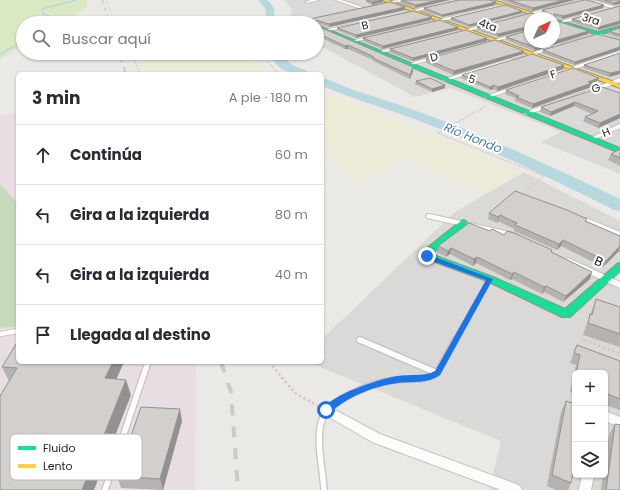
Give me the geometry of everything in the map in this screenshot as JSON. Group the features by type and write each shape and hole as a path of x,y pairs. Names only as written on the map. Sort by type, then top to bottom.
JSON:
{"street":[{"path":"307,2 317,0"},
{"path":"337,0 363,8"},
{"path":"385,2 403,0"},
{"path":"489,0 528,12"},
{"name":"B","path":"353,41 523,0"},
{"path":"535,12 584,0"},
{"name":"4ta","path":"385,2 415,11 620,86"},
{"path":"593,2 620,8"},
{"path":"401,14 442,5"},
{"path":"356,10 370,7"},
{"path":"608,10 615,8"},
{"path":"510,19 524,15"},
{"path":"560,21 586,16"},
{"path":"452,34 495,22"},
{"name":"3ra","path":"560,23 620,41"},
{"path":"328,30 350,25"},
{"path":"444,80 620,27"},
{"name":"5","path":"324,29 407,65 620,151"},
{"path":"481,44 524,33"},
{"path":"379,52 408,45"},
{"name":"D","path":"407,65 466,48"},
{"name":"F","path":"486,97 620,52"},
{"name":"G","path":"568,98 620,80"},
{"path":"526,113 554,103"},
{"name":"H","path":"591,139 620,126"},
{"path":"430,216 464,223 523,239"},
{"path":"578,218 620,235"},
{"path":"464,223 425,254 490,279 566,314 620,266"},
{"name":"B","path":"558,256 620,285"},
{"path":"326,410 376,438 516,490"},
{"path":"608,417 620,422"},
{"path":"585,490 587,478"}],"lane":[{"path":"324,490 321,422 326,410 351,394 381,383 397,379 431,377 438,373 490,279"},
{"path":"0,334 16,331"},
{"path":"359,340 438,373"},
{"path":"124,434 147,364"},
{"path":"105,490 108,480"}],"path":[{"path":"106,0 113,16"},
{"path":"324,47 353,41"},
{"path":"134,60 139,72"},
{"path":"267,60 276,72"},
{"path":"495,101 438,133 544,176 522,194"},
{"path":"581,339 620,354"},
{"path":"271,364 295,393 326,410"}],"shaded area":[{"path":"284,0 620,0 620,174 541,142 561,132 451,88 415,97 324,48 324,16 290,16 292,9"},
{"path":"16,113 16,364 196,364 195,490 0,490 0,115"},
{"path":"524,172 620,221 620,274 609,284 620,289 620,490 489,490 501,441 313,364 324,364 324,337 455,212"}],"green space":[{"path":"0,0 87,0 87,7 72,16 16,16 16,49 0,59"},
{"path":"140,60 251,60 258,63 268,72 146,72"},
{"path":"333,94 524,172 486,194 401,157 361,182 324,155 324,98"},
{"path":"0,184 16,202 16,326 0,328"}],"building":[{"path":"366,0 383,0 372,2"},
{"path":"401,0 439,0 416,5"},
{"path":"459,0 490,0 496,2 442,15 424,8"},
{"path":"509,0 564,0 533,8"},
{"path":"584,0 604,5 563,16 560,15 560,12 546,12 542,10"},
{"path":"605,0 620,0 620,1 614,3"},
{"path":"390,2 405,7 329,24 324,22 324,16"},
{"path":"505,5 522,11 469,25 451,18"},
{"path":"620,6 620,21 599,27 572,19"},
{"path":"413,11 432,17 356,35 337,28"},
{"path":"524,15 524,28 498,34 477,27"},
{"path":"440,20 458,27 383,46 363,38"},
{"path":"560,22 589,31 560,39"},
{"path":"620,28 620,35 609,31"},
{"path":"324,29 413,67 410,75 348,45 345,46 324,36"},
{"path":"466,30 487,38 413,58 390,49"},
{"path":"524,32 524,43 506,37"},
{"path":"597,34 620,40 620,47 575,62 543,50 560,48 560,45"},
{"path":"495,40 524,51 454,71 426,59"},
{"path":"620,53 620,71 610,73 584,65"},
{"path":"532,54 564,65 498,87 494,85 490,87 462,75"},
{"path":"573,68 599,78 588,82 592,83 533,104 516,97 519,96 506,90"},
{"path":"430,78 445,85 432,89 416,81"},
{"path":"602,87 620,93 620,114 600,123 585,117 598,111 575,102 551,112 541,107"},
{"path":"620,149 620,158 611,154"},
{"path":"515,191 567,210 587,219 585,221 620,236 620,246 606,261 563,240 559,244 515,225 517,223 500,215 498,217 489,213"},
{"path":"469,223 490,231 492,229 504,235 507,231 514,233 552,250 551,252 592,272 566,296 514,272 512,274 477,257 474,259 451,248 448,251 438,246"},
{"path":"596,299 620,307 620,334 588,323 590,314 592,315"},
{"path":"16,344 16,364 112,364 105,378 126,380 104,434 10,434 10,480 86,480 82,490 0,490 0,396 17,368 2,367"},
{"path":"577,345 620,361 620,399 608,394 608,370 577,370 580,355 574,353"},
{"path":"566,401 572,403 571,483 552,475"},
{"path":"141,407 180,409 160,479 142,478 142,434 132,434"},
{"path":"615,424 620,425 620,490 606,490"}],"waterway":[{"path":"49,16 43,14 42,9 77,0"},
{"name":"Río Hondo","path":"262,0 269,8 270,16"},
{"path":"0,54 16,46"},
{"name":"Río Hondo","path":"280,60 285,66 298,72"},
{"name":"Río Hondo","path":"324,83 352,94 392,106 505,151 620,206"}],"railway":[{"path":"102,0 108,16"},
{"path":"121,60 125,72"},
{"path":"222,364 231,392 238,490"}],"traffic: fast":[{"path":"560,22 598,34 620,27"},
{"path":"324,29 620,151"},
{"path":"464,223 426,253 427,256 490,279 566,314 620,266"}],"traffic: slow":[{"path":"384,0 620,86"},
{"path":"489,0 528,12"}],"route":[{"path":"326,410 351,394 381,383 397,379 431,377 438,373 490,279 427,256"}]}
